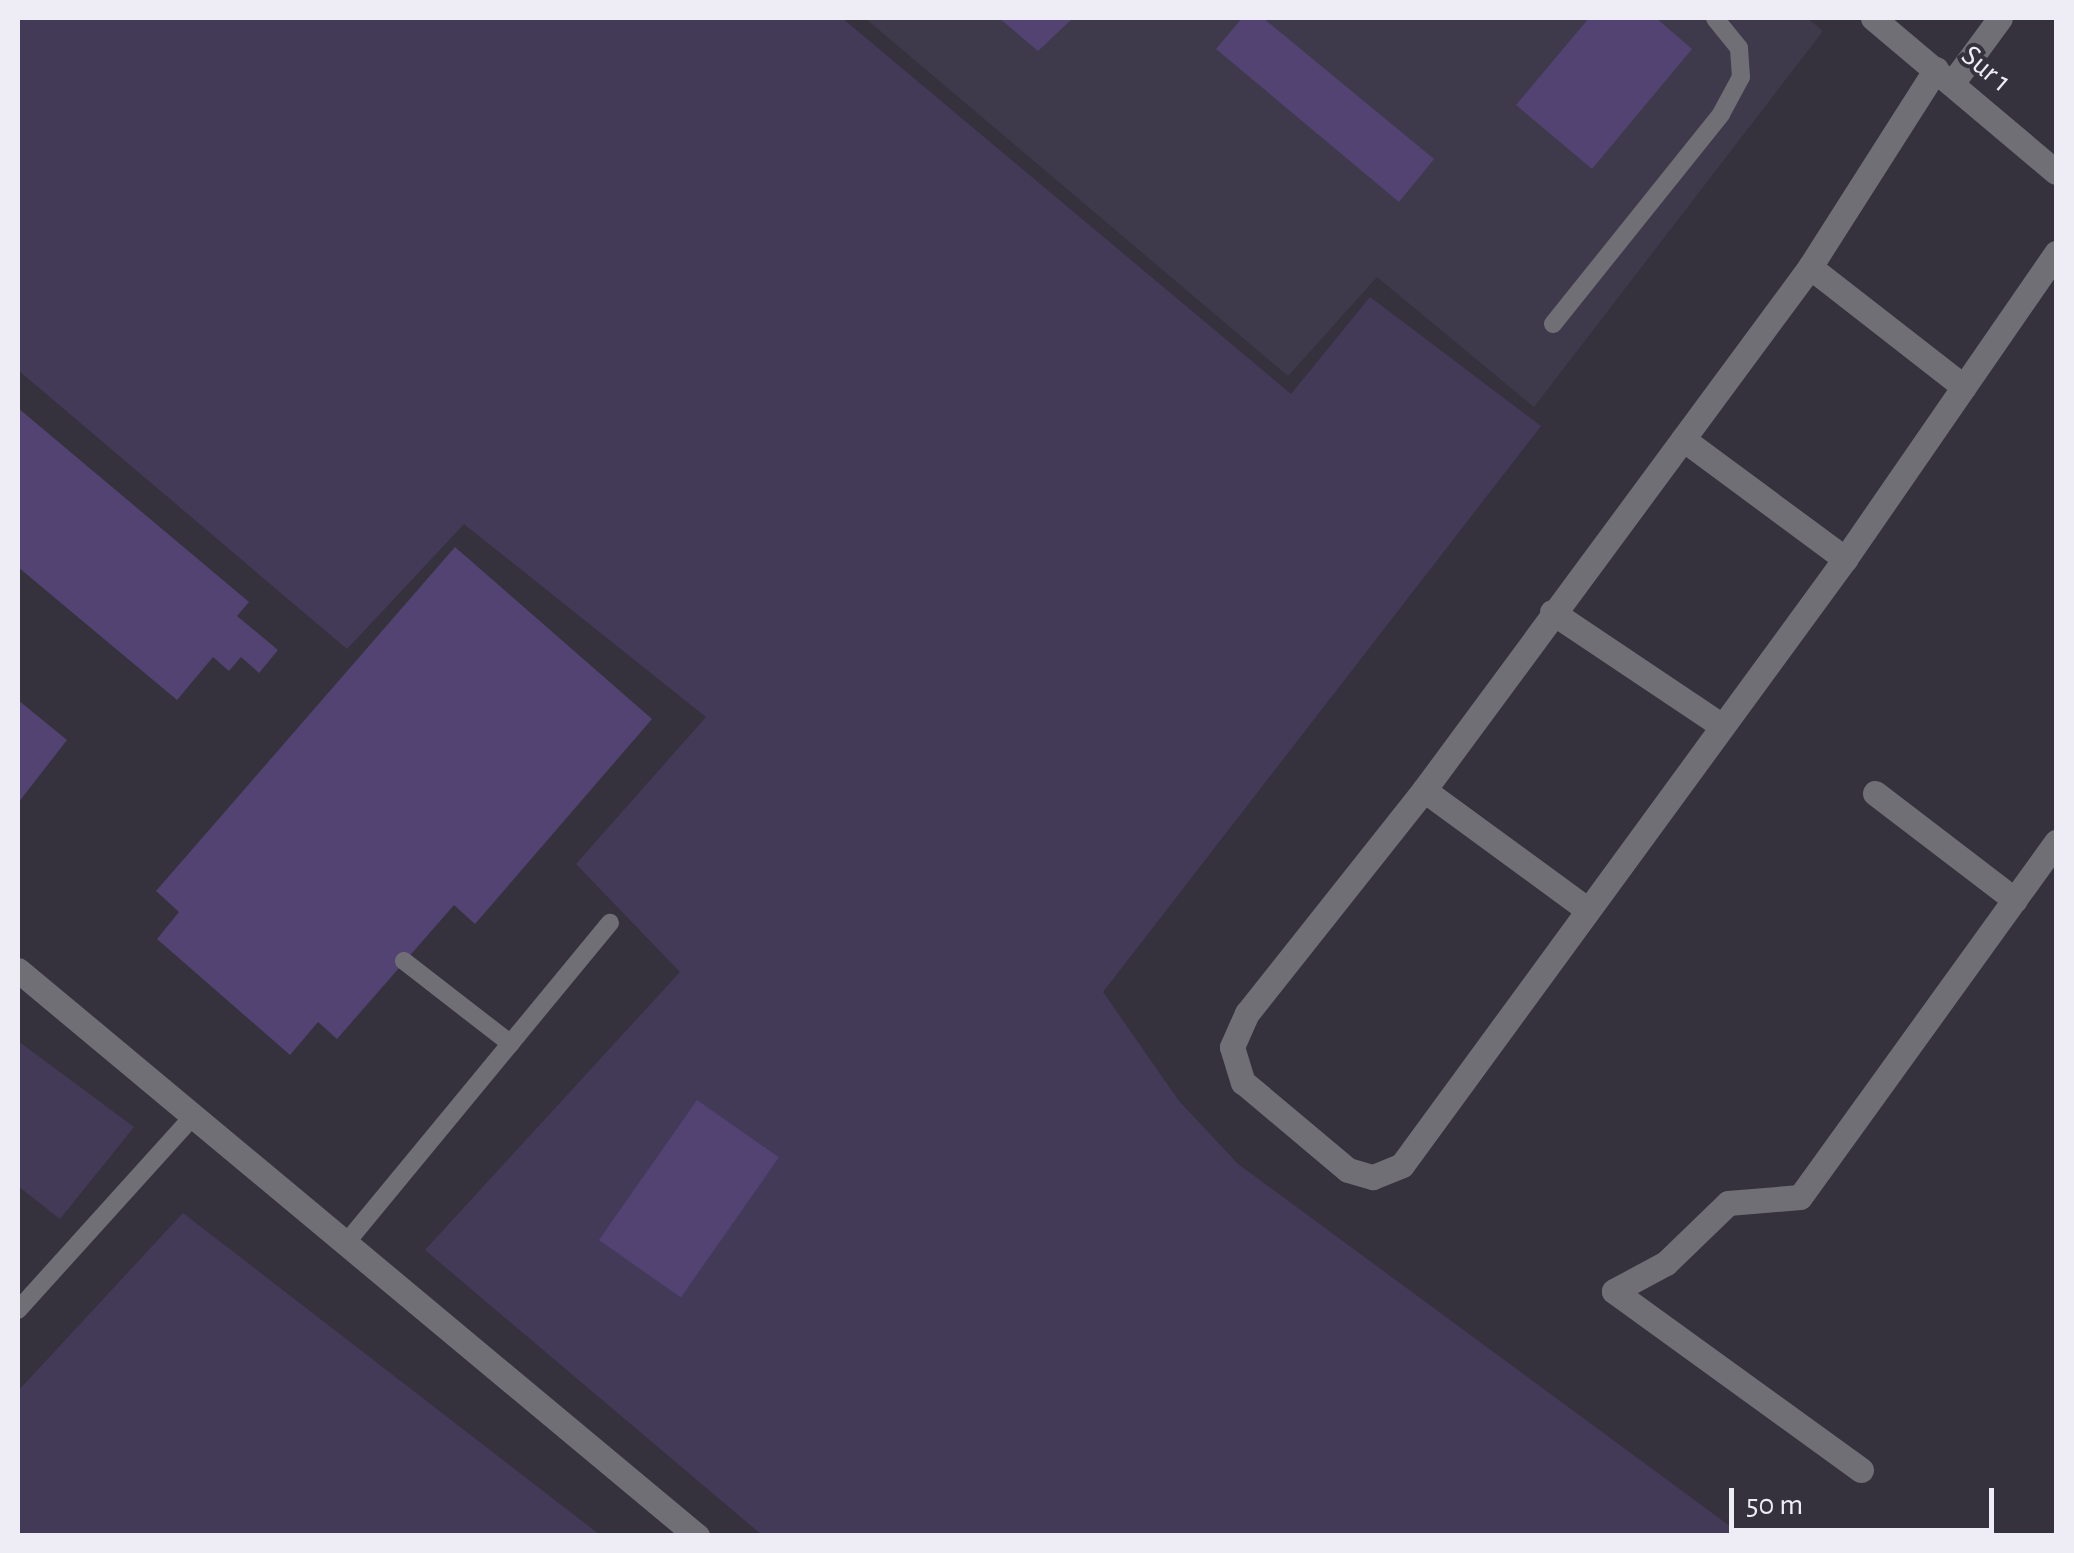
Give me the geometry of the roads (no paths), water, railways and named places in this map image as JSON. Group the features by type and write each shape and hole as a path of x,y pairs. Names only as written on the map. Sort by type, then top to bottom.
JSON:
{"street":[{"name":"Sur 1","path":"1873,18 2056,172"},
{"path":"2000,18 1945,76 1810,267 1424,790 1247,1014 1232,1047 1243,1082 1348,1170 1373,1177 1402,1165 1585,908 1845,560 2056,253"},
{"path":"1810,267 1964,387"},
{"path":"1683,440 1845,560"},
{"path":"1552,612 1722,726"},
{"path":"1424,790 1585,908"},
{"path":"1874,793 2015,900"},
{"path":"1861,1470 1614,1291 1666,1264 1728,1203 1800,1197 2056,842"},
{"path":"18,970 697,1536"}],"lane":[{"path":"1553,324 1721,114 1741,77 1739,48 1715,18"},
{"path":"346,1244 610,923"},
{"path":"404,962 510,1044"},
{"path":"18,1310 193,1116"}]}
